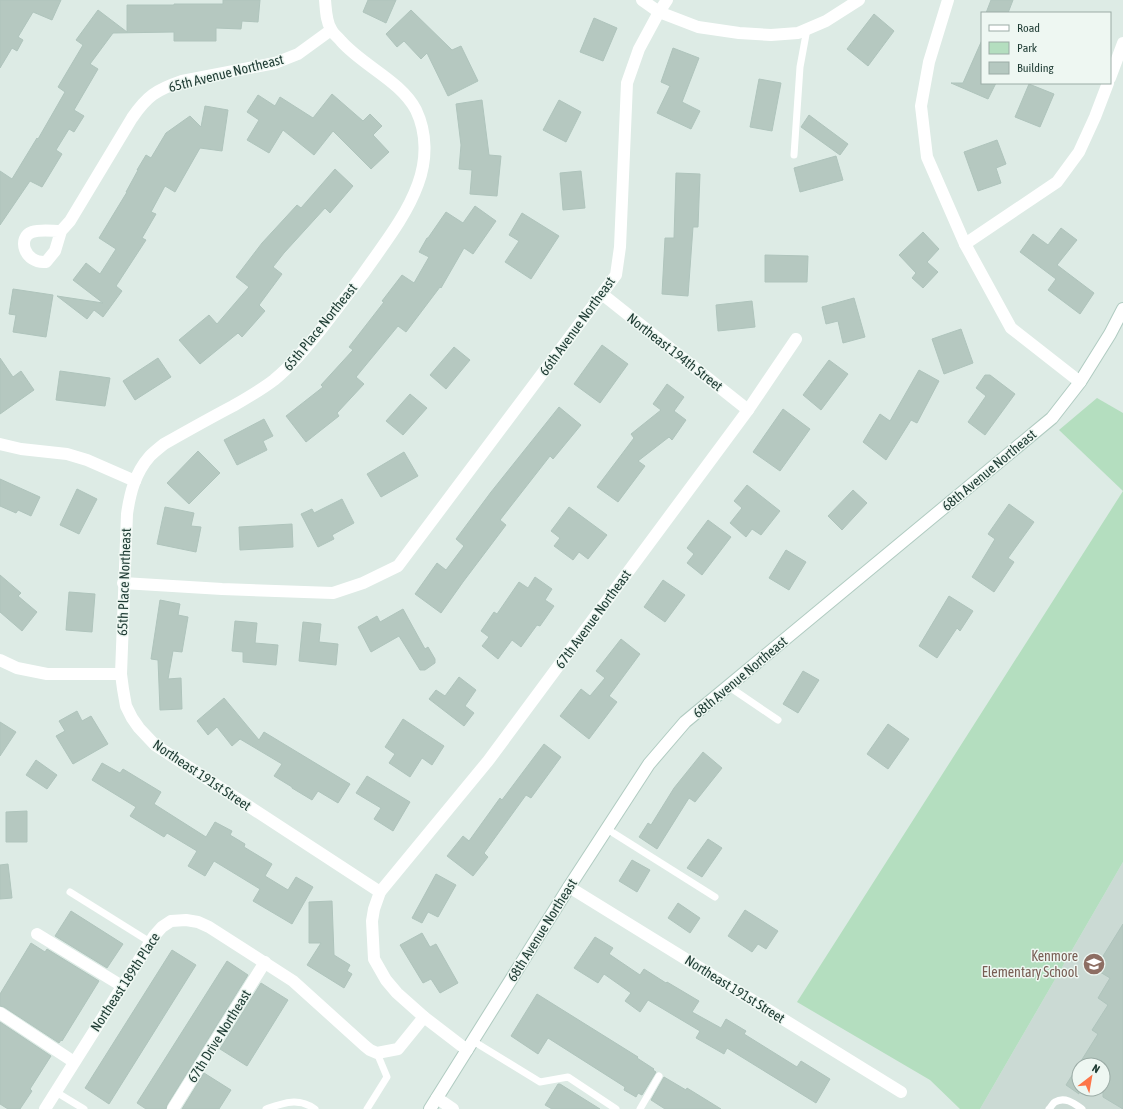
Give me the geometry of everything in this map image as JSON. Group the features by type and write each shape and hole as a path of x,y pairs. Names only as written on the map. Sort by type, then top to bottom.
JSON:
{"street":[{"path":"325,0 326,12 331,30"},
{"path":"642,0 659,12 698,27 739,33 771,35 798,33 826,21 859,0"},
{"name":"66th Avenue Northeast","path":"123,583 222,589 333,593 363,583 398,566 616,275 620,247 627,83 639,49 667,0"},
{"path":"948,0 929,62 921,106 927,157 966,244 1011,328 1080,382"},
{"name":"65th Avenue Northeast","path":"61,231 70,221 132,118 142,104 154,93 182,81 276,63 298,54 331,30"},
{"name":"65th Place Northeast","path":"121,674 123,583 127,514 130,494 138,473 147,459 164,444 258,391 289,367 341,305 388,239 405,212 419,183 424,154 424,132 415,108 405,95 346,47 331,30"},
{"path":"1111,75 1123,43"},
{"path":"966,244 1057,182 1079,152 1095,118 1108,84"},
{"name":"Northeast 194th Street","path":"602,294 748,410"},
{"name":"68th Avenue Northeast","path":"430,1109 569,887 649,764 685,722 1052,418 1080,382 1123,310"},
{"name":"67th Avenue Northeast","path":"380,892 488,761 748,410 796,339"},
{"path":"0,444 21,449 67,454 87,460 134,481"},
{"path":"0,660 17,668 47,674 121,674"},
{"name":"Northeast 191st Street","path":"121,674 126,706 139,728 155,745 380,892"},
{"name":"Northeast 191st Street","path":"569,887 901,1092"},
{"path":"380,892 374,909 372,921 374,959 386,980 397,993 424,1017 470,1045"},
{"name":"Northeast 189th Place","path":"45,1109 150,942 158,931 170,921 186,920 198,922 209,927 265,962 293,981 364,1046 377,1053"},
{"path":"37,934 122,986"},
{"name":"67th Drive Northeast","path":"173,1109 265,962"},
{"path":"0,1013 74,1062"},
{"path":"377,1053 398,1049 424,1017"},
{"path":"437,1098 453,1109"}],"lane":[{"path":"794,155 800,67 807,29"},
{"path":"728,686 778,720"},
{"path":"607,829 715,897"},
{"path":"70,892 150,942"},
{"path":"470,1045 540,1082 568,1077 616,1109"},
{"path":"367,1109 387,1076 377,1053"},
{"path":"640,1109 659,1076"},
{"path":"56,1092 84,1109"},
{"path":"1049,1109 1055,1102 1063,1099 1082,1109"},
{"path":"266,1109 286,1102 297,1102 315,1109"}],"shaded area":[{"name":"Kenmore Elementary School","path":"1123,862 1123,1109 980,1109"}],"green space":[{"path":"1097,398 1123,413 1123,491 1059,430"},
{"path":"1123,491 1123,862 980,1109 960,1109 930,1080 797,1002"}],"building":[{"path":"0,0 61,0 52,20 33,12 18,37 23,40 17,51 12,48 0,68"},
{"path":"223,0 260,0 258,22 242,21 241,29 216,28 216,41 174,41 174,32 113,33 90,64 98,69 74,110 84,116 74,132 69,129 56,150 62,154 42,187 30,181 0,225 0,171 12,179 37,138 38,139 65,92 58,87 83,45 76,40 98,10 127,32 127,5 223,4"},
{"path":"368,0 396,0 386,23 363,12"},
{"path":"991,0 1013,0 1008,12 986,12"},
{"path":"411,10 452,50 461,46 478,81 448,96 427,53 421,59 404,41 397,47 386,34"},
{"path":"874,14 894,31 868,66 847,49"},
{"path":"594,18 617,28 603,61 580,52"},
{"path":"981,42 981,84 996,84 988,99 951,83 963,83"},
{"path":"673,48 699,58 682,102 700,111 691,129 657,113 670,86 661,82"},
{"path":"759,79 781,83 772,131 750,127"},
{"path":"1029,84 1054,94 1040,127 1015,117"},
{"path":"332,94 363,121 370,114 382,126 373,135 389,152 371,169 333,131 314,155 283,130 269,153 247,140 259,120 247,112 258,95 275,106 280,97 313,118"},
{"path":"482,100 489,155 501,156 497,196 470,194 472,170 459,169 461,145 456,104"},
{"path":"559,100 581,112 566,142 543,130"},
{"path":"205,106 228,110 222,151 200,148 175,192 165,186 151,212 156,214 142,238 146,240 116,286 122,291 103,317 94,310 87,319 57,296 103,303 73,280 86,263 100,274 116,249 99,238 127,192 146,155 151,158 166,133 190,116 201,127"},
{"path":"809,115 848,144 840,155 801,127"},
{"path":"997,140 1006,164 996,168 1001,183 978,191 964,152"},
{"path":"836,156 843,180 800,192 794,168"},
{"path":"335,169 353,186 330,213 325,208 273,267 282,274 259,305 265,311 242,337 238,333 200,364 179,340 209,315 217,324 249,287 236,277 262,243 297,205 301,208"},
{"path":"581,171 585,208 563,210 560,173"},
{"path":"676,173 700,174 698,227 693,227 688,296 662,294 665,238 674,238"},
{"path":"475,206 496,221 473,254 464,248 441,288 440,287 406,332 398,326 356,377 364,384 337,413 339,416 306,442 286,416 323,387 321,385 353,350 349,347 384,302 382,301 402,275 414,283 429,257 419,252 427,238 446,212 463,223"},
{"path":"522,213 559,236 531,279 505,262 519,241 509,235"},
{"path":"1061,228 1077,240 1057,265 1094,293 1080,314 1048,290 1056,279 1020,252 1033,234 1048,245"},
{"path":"923,232 939,249 927,262 938,272 923,288 912,278 916,273 899,255"},
{"path":"765,255 808,256 807,282 765,282"},
{"path":"13,289 53,295 46,337 13,332 16,315 9,314"},
{"path":"854,298 865,337 843,343 838,321 826,324 822,307"},
{"path":"752,301 755,327 718,331 716,305"},
{"path":"961,329 973,363 944,374 932,339"},
{"path":"602,345 628,364 600,403 574,384"},
{"path":"454,347 470,360 446,389 430,375"},
{"path":"0,358 13,377 21,371 34,390 0,414"},
{"path":"158,358 171,377 135,400 123,381"},
{"path":"829,360 848,374 821,410 803,395"},
{"path":"919,370 939,381 917,423 911,420 886,460 863,442 880,414 890,421"},
{"path":"60,371 110,378 105,406 56,400"},
{"path":"985,375 990,375 1015,394 985,435 968,422 986,396 976,388"},
{"path":"667,384 684,397 674,411 686,420 672,440 669,437 638,461 645,466 618,502 597,487 634,438 631,434 661,410 653,404"},
{"path":"410,394 427,408 403,435 386,421"},
{"path":"559,407 581,425 553,459 550,456 500,520 506,525 441,613 415,594 437,563 446,570 464,546 456,539 491,492"},
{"path":"783,409 810,429 780,471 753,452"},
{"path":"264,419 273,436 263,441 267,450 237,465 224,440"},
{"path":"198,451 220,473 189,504 167,483"},
{"path":"404,452 418,476 381,497 367,474"},
{"path":"0,479 40,497 31,516 18,510 16,513 0,506"},
{"path":"747,485 780,511 761,535 752,529 746,537 730,523 742,508 734,501"},
{"path":"77,489 97,499 79,534 60,525"},
{"path":"853,490 867,503 842,530 828,516"},
{"path":"342,499 354,523 332,535 334,539 318,547 301,514 312,509 314,513"},
{"path":"1009,504 1034,522 1008,558 1014,562 994,592 972,577 995,539 988,534"},
{"path":"165,507 194,513 191,526 201,527 196,552 157,544"},
{"path":"569,507 607,535 588,559 579,552 573,560 554,546 560,538 551,531"},
{"path":"708,520 731,537 702,575 687,563 694,554 687,548"},
{"path":"292,524 293,547 240,550 239,527"},
{"path":"786,550 806,562 789,590 769,578"},
{"path":"0,575 21,593 18,596 37,612 22,631 0,612"},
{"path":"535,577 552,589 545,600 554,606 540,626 537,625 521,647 512,640 498,659 482,646 489,637 481,631 494,612 497,614 519,582 528,588"},
{"path":"663,580 685,595 665,622 644,607"},
{"path":"69,592 95,594 92,632 66,630"},
{"path":"949,596 973,611 960,631 957,628 937,658 919,646"},
{"path":"160,600 180,604 178,615 188,617 182,652 173,651 168,679 181,678 182,709 160,710 158,660 151,659"},
{"path":"403,609 425,649 428,647 435,659 435,663 425,670 420,670 399,636 371,652 358,627 377,616 380,622"},
{"path":"235,621 257,623 255,643 278,645 276,665 243,662 243,652 232,651"},
{"path":"303,622 321,624 319,642 338,644 336,665 299,661"},
{"path":"621,639 640,654 609,696 617,702 589,739 560,716 581,689 590,696 605,678 596,671"},
{"path":"803,671 819,680 798,713 783,704"},
{"path":"459,677 476,690 465,706 474,713 464,726 429,699 436,690 445,696"},
{"path":"224,698 259,740 264,732 350,784 338,803 318,791 312,800 292,788 274,776 282,764 240,739 232,746 217,727 208,735 197,721"},
{"path":"77,711 82,721 91,716 108,744 73,764 56,736 65,731 59,721"},
{"path":"403,719 444,746 432,765 422,758 410,777 389,763 395,754 385,747"},
{"path":"0,722 16,732 0,756"},
{"path":"888,724 909,739 888,769 867,754"},
{"path":"544,744 561,757 531,798 526,795 484,853 488,857 473,876 447,856 463,836 469,841 500,798 502,800"},
{"path":"703,752 722,768 695,802 689,798 657,849 639,837 648,823 651,825 674,788"},
{"path":"36,760 57,775 47,789 26,775"},
{"path":"102,763 120,773 123,769 161,792 154,804 206,837 215,822 232,831 230,835 245,844 244,847 272,864 265,876 288,890 296,877 313,887 292,924 253,901 260,889 214,861 205,876 188,866 197,851 167,833 164,837 130,816 136,807 92,780"},
{"path":"367,776 410,802 393,831 374,819 381,808 356,793"},
{"path":"27,811 27,842 6,842 6,812"},
{"path":"708,839 722,848 702,877 687,868"},
{"path":"632,860 650,870 637,892 619,881"},
{"path":"8,864 12,898 0,899 0,865"},
{"path":"436,874 456,885 438,917 428,912 422,923 412,918"},
{"path":"332,901 334,955 350,965 347,971 352,974 344,988 307,965 321,943 309,943 309,902"},
{"path":"678,903 700,918 690,933 668,918"},
{"path":"745,910 778,931 766,949 758,944 752,952 728,936"},
{"path":"71,911 123,944 107,968 55,936"},
{"path":"1123,924 1123,1109 1103,1097 1111,1097 1111,1057 1084,1057 1098,1034 1092,1030 1108,1005 1098,998 1110,978 1095,969"},
{"path":"422,933 430,947 436,944 458,983 440,993 431,979 423,983 400,945"},
{"path":"595,937 613,948 609,954 640,975 644,969 699,1001 692,1012 721,1028 726,1019 746,1031 744,1034 797,1067 801,1061 830,1079 816,1103 727,1048 724,1054 696,1038 700,1031 648,1000 640,1012 625,1001 631,993 604,974 598,983 574,968"},
{"path":"31,943 45,952 47,949 99,981 62,1041 61,1040 59,1043 4,1007 0,1006 0,994"},
{"path":"172,950 196,965 109,1104 85,1088"},
{"path":"227,961 248,975 167,1105 166,1109 146,1109 137,1103"},
{"path":"261,983 288,1000 247,1066 220,1049"},
{"path":"537,994 638,1057 637,1058 654,1069 653,1070 656,1072 642,1095 638,1093 636,1097 624,1090 625,1087 548,1038 538,1054 511,1036"},
{"path":"0,1022 51,1056 30,1089 32,1091 20,1109 8,1109 0,1104"},
{"path":"204,1073 231,1090 219,1109 182,1109"},
{"path":"664,1077 686,1090 687,1088 721,1109 665,1109 651,1100"},
{"path":"1071,1077 1071,1088 1066,1085"},
{"path":"558,1084 600,1109 552,1109 545,1105"}],"place":[{"name":"Kenmore Elementary School","path":"1094,964"}]}
